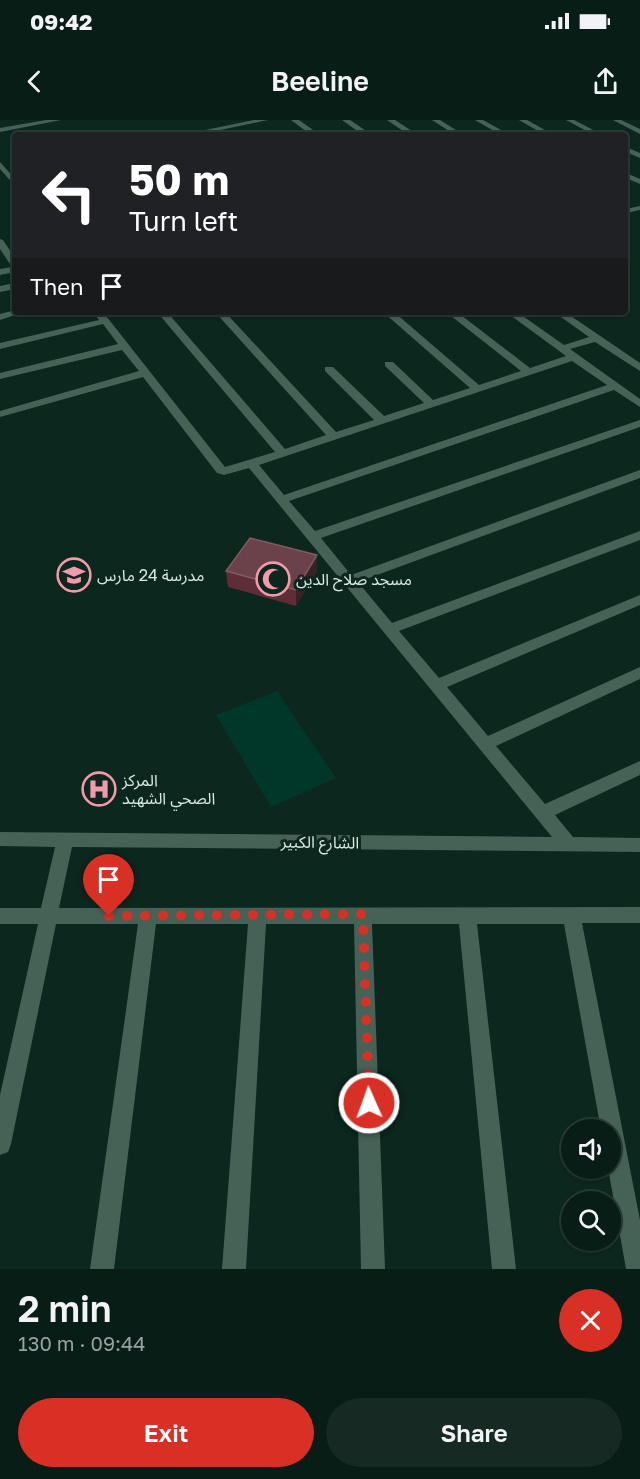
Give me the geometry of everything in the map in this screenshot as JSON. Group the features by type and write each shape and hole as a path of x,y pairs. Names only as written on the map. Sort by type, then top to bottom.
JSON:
{"street":[{"path":"0,130 45,126 58,120"},
{"path":"206,131 265,120"},
{"path":"345,120 363,132"},
{"path":"390,120 409,132"},
{"path":"435,120 455,132"},
{"path":"478,120 500,132"},
{"path":"522,120 544,132"},
{"path":"569,120 593,132"},
{"path":"616,120 640,132"},
{"path":"291,122 310,132"},
{"path":"236,125 245,132"},
{"path":"1,167 12,180"},
{"path":"0,242 12,262"},
{"path":"165,315 282,453"},
{"path":"223,315 333,436"},
{"path":"392,315 477,388"},
{"path":"455,315 529,372"},
{"path":"515,315 640,404"},
{"path":"563,315 640,368"},
{"path":"579,315 640,356"},
{"path":"0,346 102,317 221,470 228,471 573,357"},
{"path":"561,349 596,338"},
{"path":"0,376 124,346"},
{"path":"389,364 431,404"},
{"path":"329,369 381,420"},
{"path":"0,414 145,373"},
{"path":"283,499 616,386"},
{"path":"314,536 640,423"},
{"path":"252,464 569,845"},
{"path":"350,580 640,474"},
{"path":"390,629 640,535"},
{"path":"435,686 640,600"},
{"path":"484,745 640,673"},
{"path":"543,813 640,768"},
{"name":"الشارع الكبير","path":"0,839 640,845"},
{"path":"0,1144 65,839"},
{"path":"234,1269 258,914"},
{"path":"363,914 373,1269"},
{"path":"571,914 638,1269"},
{"path":"467,915 504,1269"},
{"path":"0,916 640,915"},
{"path":"102,1269 148,917"}],"green space":[{"path":"277,691 336,778 271,807 216,715"}],"building":[{"path":"250,538 317,555 296,590 226,571"}],"place":[{"name":"مدرسة 24 مارس","path":"74,575"},
{"name":"مسجد صلاح الدين","path":"273,579"},
{"name":"المركز الصحي الشهيد","path":"99,789"}],"route":[{"path":"109,916 363,914 369,1103"}]}
